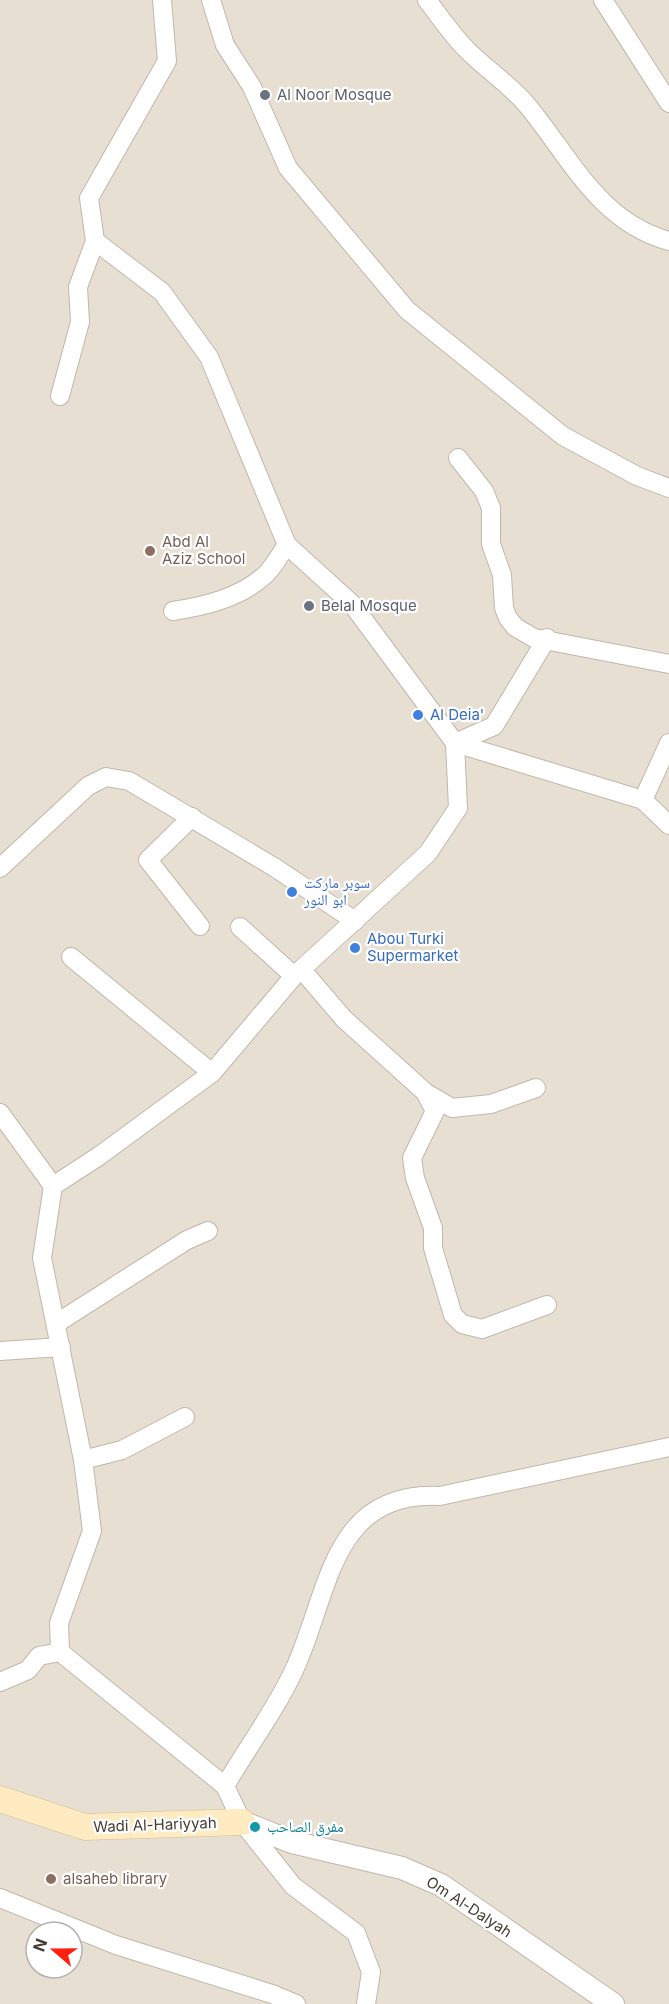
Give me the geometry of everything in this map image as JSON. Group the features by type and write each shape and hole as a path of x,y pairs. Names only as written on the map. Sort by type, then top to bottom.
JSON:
{"main road":[{"name":"Wadi Al-Hariyyah","path":"0,1799 85,1827 242,1822"}],"street":[{"path":"60,396 80,322 78,287 95,241 89,198 167,61 162,0"},
{"path":"211,0 225,45 252,87 288,168 345,232 407,310 563,436 637,476 669,488"},
{"path":"427,0 466,49 526,104 595,195 619,218 644,232 669,241"},
{"path":"603,0 669,103"},
{"path":"53,1186 99,1156 212,1073 298,973 428,853 458,808 454,743 352,604 287,545 209,357 162,292 95,241"},
{"path":"458,458 484,491 491,508 491,544 502,576 504,608 515,627 534,638 548,638 669,663"},
{"path":"173,611 208,606 234,594 265,575 287,545"},
{"path":"454,743 494,726 548,638"},
{"path":"644,800 669,742"},
{"path":"454,743 644,800 669,825"},
{"path":"0,868 87,787 106,777 129,781 192,817 355,921"},
{"path":"192,817 148,860 200,927"},
{"path":"240,927 298,973 344,1019 425,1092 452,1108 491,1104 536,1088"},
{"path":"71,957 212,1073"},
{"path":"425,1092 435,1111 412,1158 415,1178 433,1228 432,1248 453,1315 462,1324 482,1329 547,1305"},
{"path":"0,1113 53,1186 42,1258 83,1460 92,1531 59,1623 60,1652 225,1786 242,1822 293,1887 356,1933 370,1972 366,2004"},
{"path":"57,1323 187,1240 208,1231"},
{"path":"0,1351 61,1347"},
{"path":"83,1460 122,1450 185,1417"},
{"path":"225,1786 295,1668 337,1553 351,1530 370,1512 408,1497 440,1496 669,1447"},
{"path":"0,1682 28,1670 39,1656 60,1652"},
{"name":"Om Al-Dalyah","path":"242,1822 292,1842 402,1868 441,1885 613,2004"},
{"path":"0,1898 117,1945 272,1994 296,2004"}],"shaded area":[{"path":"0,0 669,0 669,2004 0,2004"}],"place":[{"name":"Al Noor Mosque","path":"265,95"},
{"name":"Abd Al Aziz School","path":"150,551"},
{"name":"Belal Mosque","path":"309,606"},
{"name":"Al Deia'","path":"418,715"},
{"name":"سوبر ماركت ابو النور","path":"292,892"},
{"name":"Abou Turki Supermarket","path":"355,948"},
{"name":"مفرق الصاحب","path":"255,1827"},
{"name":"alsaheb library","path":"51,1879"}]}
